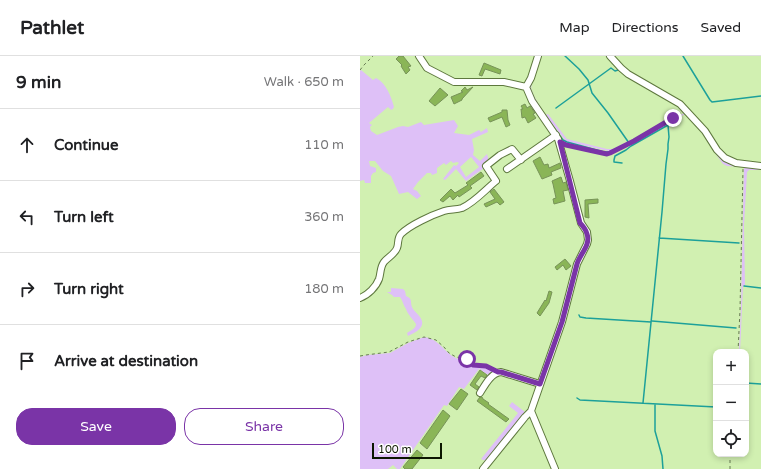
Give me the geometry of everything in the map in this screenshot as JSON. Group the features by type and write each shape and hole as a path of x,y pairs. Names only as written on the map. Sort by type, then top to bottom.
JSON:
{"street":[{"path":"419,56 427,68 454,82 504,82 526,87"},
{"path":"526,87 531,78 538,56"},
{"path":"610,56 628,74 680,104 705,131 720,154 730,161 761,166"},
{"path":"483,469 520,422 531,411 562,322 577,264 586,248 588,240 587,232 580,223 560,142 532,101 526,87"},
{"path":"507,170 556,135"},
{"path":"360,298 368,293 376,284 379,278 380,269 384,262 395,252 397,248 398,236 423,220 445,211 464,207 479,196 496,181 486,166 500,155 512,148 521,160"},
{"path":"480,393 489,379 498,372 540,384"},
{"path":"531,411 556,469"}],"path":[{"path":"360,70 373,56"},
{"path":"560,142 607,154 634,141 686,110"},
{"path":"738,349 743,164"},
{"path":"360,356 389,352 414,339 427,337 436,340 448,353 456,357 469,360 473,365 486,366 498,372"},
{"path":"730,457 730,469"}],"shaded area":[{"path":"541,56 531,88 545,115 548,114 567,139 607,149 613,149 627,142 628,143 609,151 567,142 550,121 549,122 562,140 567,143 605,152 613,152 607,153 561,142 547,123 528,88"},
{"path":"361,70 373,80 376,78 383,83 390,94 394,107 392,110 388,107 369,123 372,125 370,127 371,131 377,135 398,127 408,127 421,122 424,125 454,120 458,126 454,133 469,135 479,130 481,132 487,128 488,132 472,139 474,150 473,155 480,161 487,154 489,161 483,165 484,168 466,181 456,169 445,180 443,179 454,165 456,166 459,163 453,163 451,161 446,165 444,163 437,168 437,173 432,175 431,173 427,173 418,182 413,189 421,196 417,199 408,192 399,194 391,176 383,171 375,161 369,161 370,166 376,168 376,172 371,176 371,183 365,183 364,180 360,181","holes":["471,157 479,167 466,177 460,167"]},
{"path":"686,112 694,120 718,153 742,167 727,166 723,164 700,130 685,114 633,145 630,145"},
{"path":"744,166 761,167 761,170 749,170 747,172 744,226 745,285 743,286 739,349"},
{"path":"391,288 403,289 405,291 406,296 411,300 413,309 422,321 420,329 408,336 407,333 416,326 416,324 408,313 400,297 394,297 387,292 391,292"},
{"path":"424,337 434,340 456,358 466,361 473,366 486,367 495,371 490,376 479,369 464,389 459,387 447,406 444,405 400,469 397,469 393,465 388,469 360,469 360,357 390,353 408,343"},
{"path":"512,402 525,412 488,460 486,461 481,459 518,413 509,406"}],"building":[{"path":"399,56 403,56 411,66 408,67 410,70 406,74 401,66 402,65 396,59"},
{"path":"484,63 501,70 500,74 485,69 482,76 479,75"},
{"path":"465,87 467,90 473,87 462,100 454,104 451,97 463,92 461,91"},
{"path":"440,88 448,95 435,106 429,101"},
{"path":"525,104 527,108 530,106 535,113 533,114 536,118 528,123 525,117 522,118 521,109 523,109 521,106"},
{"path":"502,110 507,110 510,125 506,127 502,117 490,122 488,118 502,112"},
{"path":"540,157 544,165 548,164 549,168 560,163 561,168 551,172 552,175 542,179 533,161"},
{"path":"481,172 484,176 470,186 472,188 459,197 458,195 453,200 450,196 443,202 440,200 451,189 455,193 468,185 466,183"},
{"path":"561,177 563,183 566,182 568,190 563,191 565,201 554,204 553,199 556,198 552,181"},
{"path":"494,189 504,202 500,205 497,202 486,207 484,204 495,199 490,192"},
{"path":"598,199 598,203 588,204 589,218 585,217 585,200"},
{"path":"565,259 571,266 566,270 563,265 557,270 555,267"},
{"path":"549,291 552,292 549,303 540,316 537,313 545,300 546,301"},
{"path":"480,370 487,375 485,378 481,376 475,384 479,387 477,390 470,385"},
{"path":"461,389 468,394 457,410 449,404"},
{"path":"480,397 482,397 489,403 488,404 509,419 506,422 477,401"},
{"path":"443,410 450,416 427,449 420,443"},
{"path":"417,450 423,455 412,469 405,469 403,467"}],"waterway":[{"path":"554,128 563,140 567,142 604,152 614,151 629,143 592,93 588,80 565,56"},
{"path":"683,56 712,102 761,96"},
{"path":"556,108 611,68 615,71 618,70"},
{"path":"622,163 614,162 615,156 668,125 668,149 643,403"},
{"path":"659,238 739,243"},
{"path":"744,286 761,288"},
{"path":"579,315 580,317 586,318 651,322"},
{"path":"652,321 736,328"},
{"path":"749,383 761,384"},
{"path":"577,398 580,400 713,407"},
{"path":"655,404 655,431 662,456 663,469"}],"route":[{"path":"467,359 473,365 486,366 498,372 540,384 562,322 577,264 586,248 588,240 587,232 580,223 560,142 566,145 607,154 614,152 673,118"}]}
